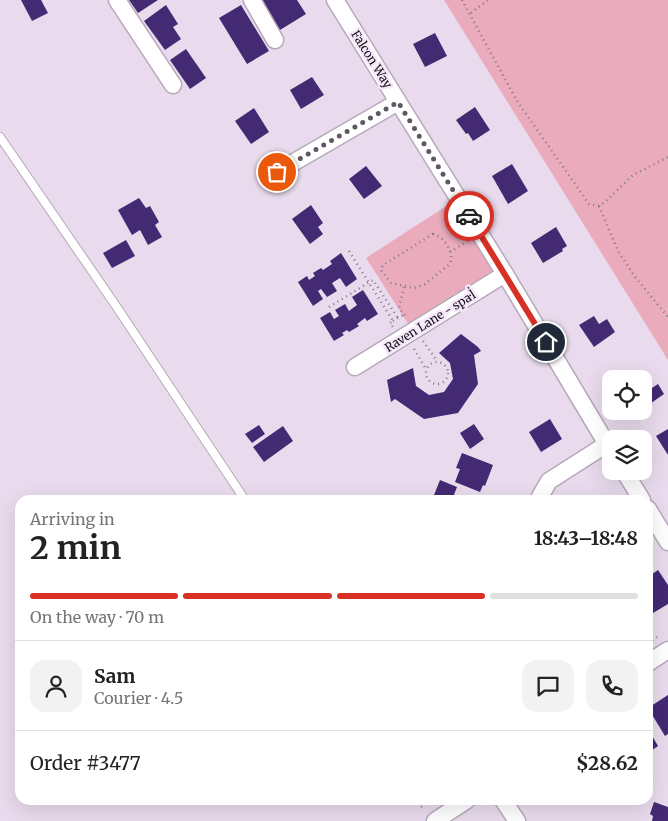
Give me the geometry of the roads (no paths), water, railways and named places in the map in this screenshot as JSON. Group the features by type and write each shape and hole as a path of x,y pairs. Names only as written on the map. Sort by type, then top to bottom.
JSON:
{"street":[{"path":"117,0 173,84"},
{"path":"252,0 275,40"},
{"name":"Falcon Way","path":"335,0 602,436"},
{"path":"277,172 398,102"},
{"name":"Raven Lane - spa·l̓","path":"355,367 504,274"},
{"path":"541,495 549,481 602,452"},
{"path":"630,480 639,495"},
{"path":"653,517 668,542"},
{"path":"653,660 668,650"},
{"path":"435,821 459,805"},
{"path":"506,805 516,821"}],"lane":[{"path":"0,137 243,495"}]}
